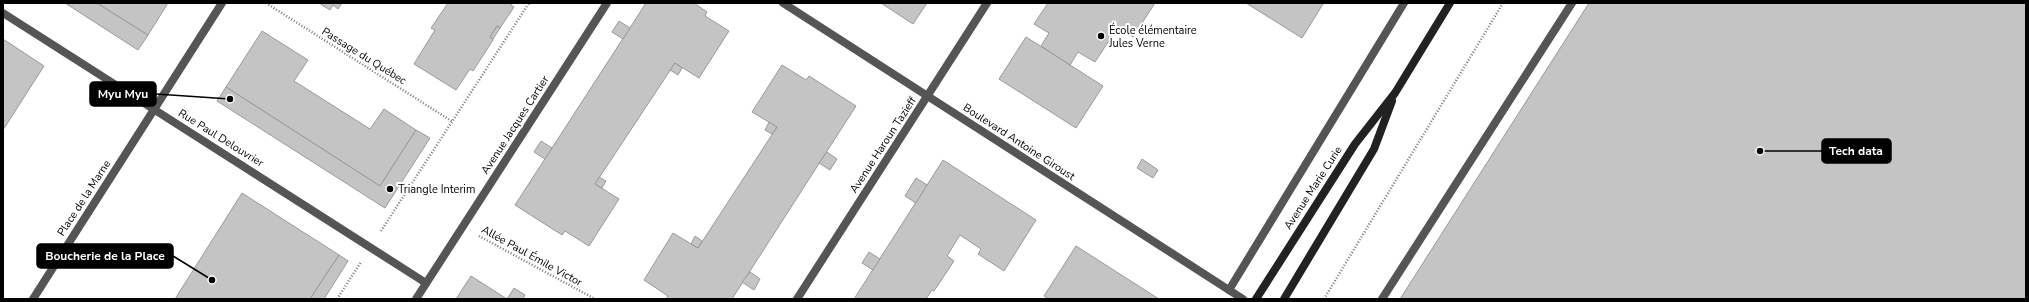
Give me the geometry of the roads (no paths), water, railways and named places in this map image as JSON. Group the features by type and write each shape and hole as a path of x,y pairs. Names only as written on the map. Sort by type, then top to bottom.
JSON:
{"main road":[{"name":"Avenue Marie Curie","path":"1256,299 1355,144 1395,93 1450,3"},
{"name":"Avenue Marie Curie","path":"1284,299 1374,149 1395,93"}],"street":[{"name":"Place de la Marne","path":"33,299 222,3"},
{"name":"Avenue Jacques Cartier","path":"416,299 607,3"},
{"name":"Boulevard Antoine Giroust","path":"783,3 1243,299"},
{"name":"Avenue Haroun Tazieff","path":"797,299 987,3"},
{"path":"1229,290 1404,3"},
{"path":"1382,299 1572,3"},
{"name":"Rue Paul Delouvrier","path":"3,13 426,283"}],"place":[{"name":"École élémentaire Jules Verne","path":"1101,36"},
{"name":"Myu Myu","path":"230,99"},
{"name":"Tech data","path":"1760,151"},
{"name":"Triangle Interim","path":"390,189"},
{"name":"Boucherie de la Place","path":"212,280"}]}
